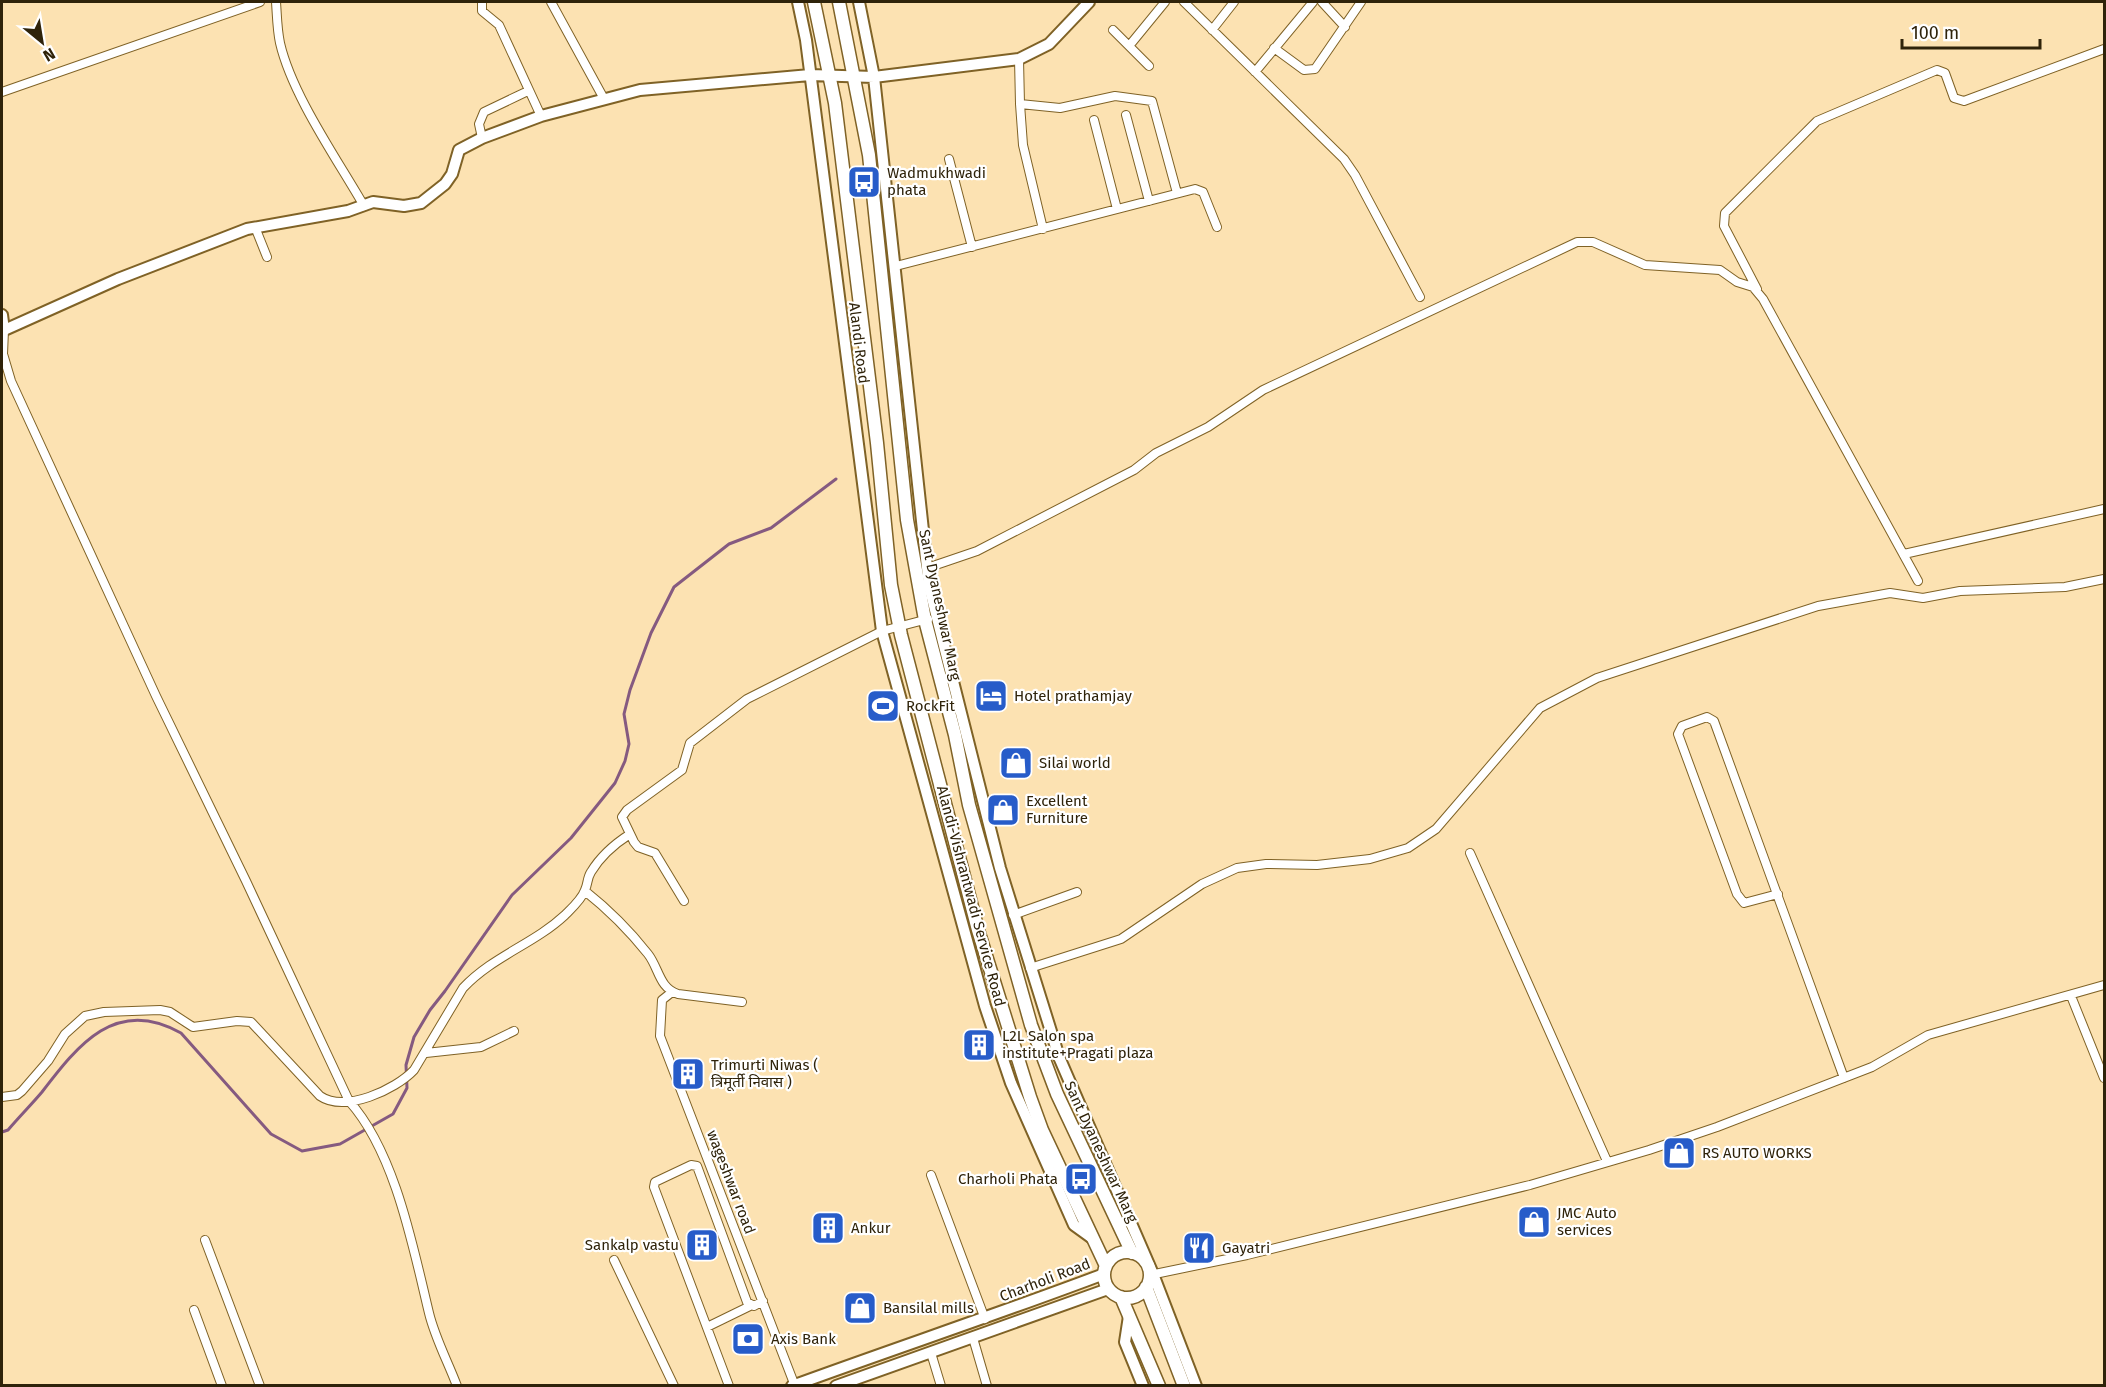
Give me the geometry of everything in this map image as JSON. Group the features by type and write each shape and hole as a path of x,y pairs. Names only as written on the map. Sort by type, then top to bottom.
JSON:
{"main road":[{"path":"814,2 829,75 877,442 891,585 928,747 997,996 1042,1130 1092,1238 1105,1270 1108,1289 1121,1297 1135,1297 1150,1278"},
{"name":"Sant Dyaneshwar Marg","path":"840,3 856,76 877,216 907,520 969,805 1031,1025 1057,1094 1132,1253 1144,1260 1150,1278"},
{"path":"1105,1270 1116,1255 1132,1253"},
{"path":"1150,1278 1184,1386"},
{"path":"1121,1297 1159,1386"}],"street":[{"path":"2,92 260,2"},
{"path":"276,2 279,37 285,60 308,108 364,206"},
{"path":"482,2 482,11 500,25 541,116"},
{"path":"551,2 603,97"},
{"name":"Alandi Road","path":"798,2 806,40 880,614"},
{"path":"859,2 874,77 896,266 927,568 930,619 942,645 964,716 1013,915 1030,968 1077,1102 1196,1386"},
{"path":"3,330 118,279 215,240 255,227 364,206 373,202 404,206 426,201 448,179 459,150 482,138 541,116 603,97 702,83 810,75 874,77 1019,59 1049,44 1089,2"},
{"path":"1129,46 1165,2"},
{"path":"1184,2 1344,159 1420,297"},
{"path":"1212,30 1234,2"},
{"path":"1255,72 1313,2"},
{"path":"1322,2 1345,27"},
{"path":"1274,48 1304,70 1310,71 1320,64 1361,2"},
{"path":"1113,30 1149,66"},
{"path":"1918,581 1759,293 1723,220 1729,207 1817,121 1936,70 1945,73 1954,98 1964,101 2104,50"},
{"path":"1019,59 1023,145 1043,229"},
{"path":"482,138 479,124 484,112 528,91"},
{"path":"1020,104 1037,108 1060,108 1115,96 1152,101 1177,193"},
{"path":"1126,115 1149,201"},
{"path":"1094,120 1117,209"},
{"path":"949,159 972,247"},
{"path":"896,266 1195,189 1203,192 1217,227"},
{"path":"255,227 267,257"},
{"path":"927,568 977,551 1134,470 1156,453 1208,427 1263,390 1577,242 1593,242 1634,261 1652,266 1720,270 1737,282 1753,287 1759,293"},
{"path":"2,315 3,354 11,381 156,696 349,1101 365,1119 377,1140 418,1261 430,1315 458,1386"},
{"path":"1904,554 2104,509"},
{"path":"1030,968 1121,939 1202,884 1237,868 1266,864 1317,865 1370,859 1408,848 1436,829 1540,708 1597,678 1818,606 1890,593 1923,598 1960,591 2065,587 2104,579"},
{"name":"Alandi-Vishrantwadi Service Road","path":"880,614 882,631 967,945 1011,1083 1074,1225 1092,1238"},
{"path":"684,901 655,853 638,847 630,834 623,814 682,770 687,748 710,726 747,699 882,631 900,630 930,619"},
{"path":"1778,894 1750,903 1741,901 1678,734 1682,726 1707,717 1714,721 1778,894 1844,1078"},
{"path":"2,1097 17,1095 22,1091 48,1060 64,1034 85,1016 149,1009 170,1012 193,1028 237,1021 251,1022 320,1096 329,1102 349,1101 403,1080 426,1053 463,987 496,960 552,926 585,891 589,874 599,861 630,834"},
{"path":"1470,853 1607,1161"},
{"path":"585,891 622,923 648,953 665,987 672,992 742,1002"},
{"path":"1013,915 1077,892"},
{"path":"1150,1278 1530,1185 1717,1128 1872,1068 1928,1035 2104,985"},
{"name":"wageshwar road","path":"672,992 662,1000 660,1036 794,1385"},
{"path":"2071,996 2104,1078"},
{"path":"426,1053 482,1047 514,1031"},
{"path":"729,1386 654,1187 655,1182 691,1165 697,1166 750,1306"},
{"path":"931,1175 984,1319"},
{"path":"206,1240 260,1386"},
{"path":"614,1260 674,1386"},
{"name":"Charholi Road","path":"794,1385 852,1362 1034,1301 1105,1270"},
{"name":"Charholi Road","path":"836,1386 1108,1289"},
{"path":"707,1327 763,1301"},
{"path":"1034,1301 1038,1314"},
{"path":"194,1310 222,1386"},
{"path":"1129,1316 1125,1342 1143,1386"},
{"path":"973,1338 987,1386"},
{"path":"931,1353 941,1386"}],"waterway":[{"path":"2,1132 8,1130 85,1043 101,1031 118,1023 137,1020 158,1023 181,1033 271,1134 302,1151 340,1144 393,1114 407,1088 406,1065 414,1037 430,1010 512,895 571,838 615,783 625,761 629,744 624,714 630,690 651,633 674,587 729,544 771,528 836,479"}],"place":[{"name":"Wadmukhwadi phata","path":"864,182"},
{"name":"Hotel prathamjay","path":"991,696"},
{"name":"RockFit","path":"883,706"},
{"name":"Silai world","path":"1016,763"},
{"name":"Excellent Furniture","path":"1003,810"},
{"name":"L2L Salon spa institute+Pragati plaza","path":"979,1045"},
{"name":"Trimurti Niwas ( त्रिमूर्ती निवास )","path":"688,1074"},
{"name":"RS AUTO WORKS","path":"1679,1153"},
{"name":"Charholi Phata","path":"1081,1179"},
{"name":"JMC Auto services","path":"1534,1222"},
{"name":"Ankur","path":"828,1228"},
{"name":"Sankalp vastu","path":"702,1245"},
{"name":"Gayatri","path":"1199,1248"},
{"name":"Bansilal mills","path":"860,1308"},
{"name":"Axis Bank","path":"748,1339"}]}
